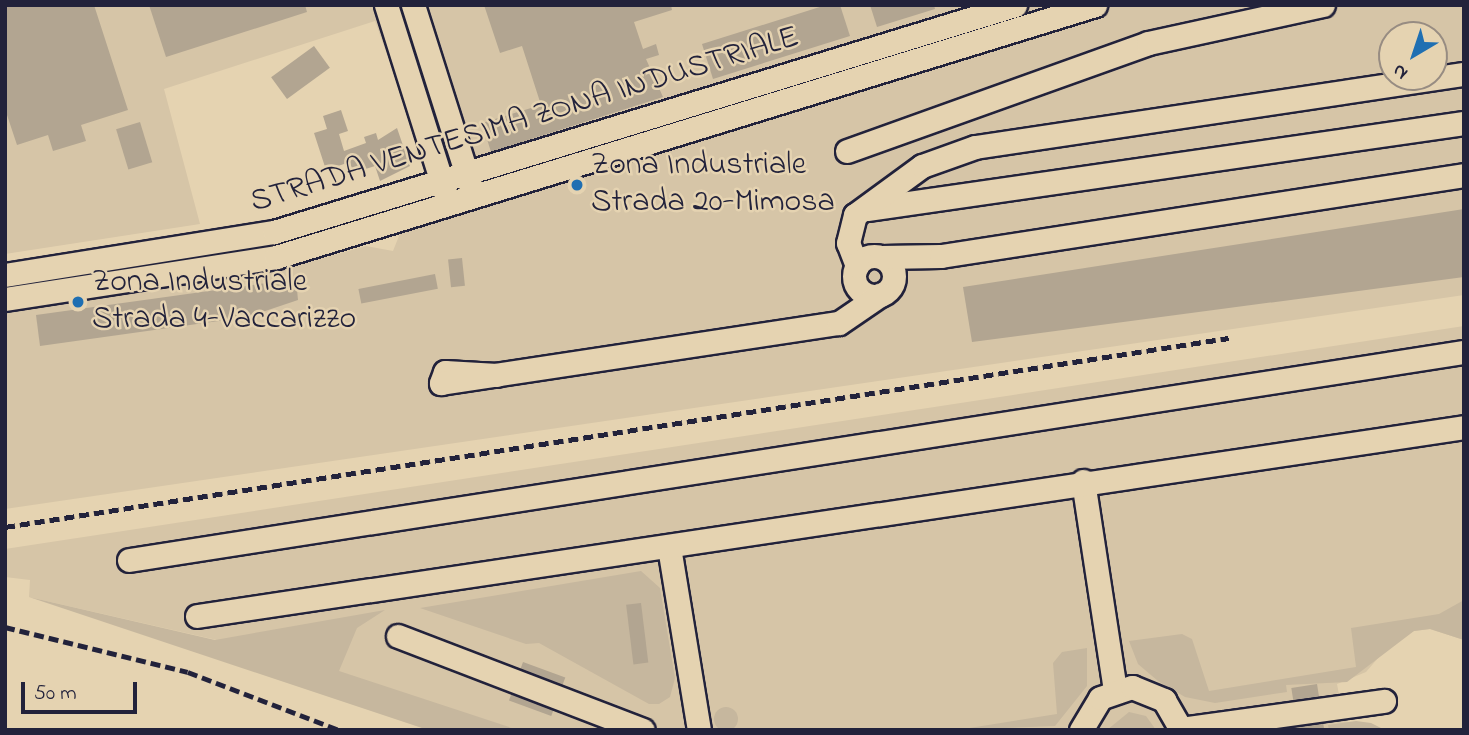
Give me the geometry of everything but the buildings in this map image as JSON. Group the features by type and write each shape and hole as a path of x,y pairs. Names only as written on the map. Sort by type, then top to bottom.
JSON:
{"street":[{"path":"386,5 450,208"},
{"path":"413,5 475,200"},
{"name":"STRADA VENTESIMA ZONA INDUSTRIALE","path":"5,275 274,232 442,185 688,108 957,14 1015,5"},
{"name":"STRADA VENTESIMA ZONA INDUSTRIALE","path":"5,299 276,257 450,208 1095,5"},
{"path":"847,151 1148,43 1323,5"},
{"path":"957,14 968,47"},
{"path":"839,323 852,308 857,275 848,243 855,215 922,166 975,147 1464,74"},
{"path":"420,113 445,107"},
{"path":"688,108 696,131"},
{"path":"863,210 1464,123"},
{"path":"580,142 587,165"},
{"path":"857,275 881,257 941,256 1464,176"},
{"path":"143,252 148,277"},
{"path":"497,374 839,323 941,256"},
{"path":"881,257 894,273 886,291"},
{"path":"857,275 886,291"},
{"path":"129,560 1464,352"},
{"path":"197,616 669,547 1083,481 1464,427"},
{"path":"1083,481 1115,690"},
{"path":"669,547 699,730"},
{"path":"398,636 643,730"},
{"path":"1082,730 1088,710 1115,690 1157,695 1181,730 1384,701"}],"shaded area":[{"path":"5,5 1464,5 1464,295 5,509 5,313 298,265 366,246 393,251 427,166 375,21 164,89 200,224 5,254"},
{"path":"1464,326 1464,640 1430,629 1414,631 1391,643 1366,672 1337,684 1344,721 1385,730 518,730 273,653 29,597 30,580 5,577 5,549"},
{"path":"641,571 660,588 675,678 670,697 659,704 649,704 539,643 526,644 420,608"},
{"path":"29,597 215,640 385,610 357,628 339,671 518,730 428,730"},
{"path":"1464,600 1464,640 1430,629 1414,631 1347,682 1286,685 1287,692 1215,703 1185,697 1158,681 1138,664 1129,641 1182,634 1192,639 1209,691 1356,667 1351,628 1439,614"},
{"path":"1087,648 1087,686 1055,726 957,730 1057,714 1053,663 1062,652"},
{"path":"726,707 735,710 738,719 735,728 726,731 717,728 714,719 717,710"},
{"path":"1129,712 1146,716 1156,730 1107,730"},
{"path":"1356,721 1371,723 1385,730 1329,730 1328,725"}],"railway":[{"path":"5,527 1228,338"},
{"path":"5,627 188,672 339,730"}],"place":[{"name":"Zona Industriale Strada 20-Mimosa","path":"577,185"},
{"name":"Zona Industriale Strada 4-Vaccarizzo","path":"78,302"}]}
